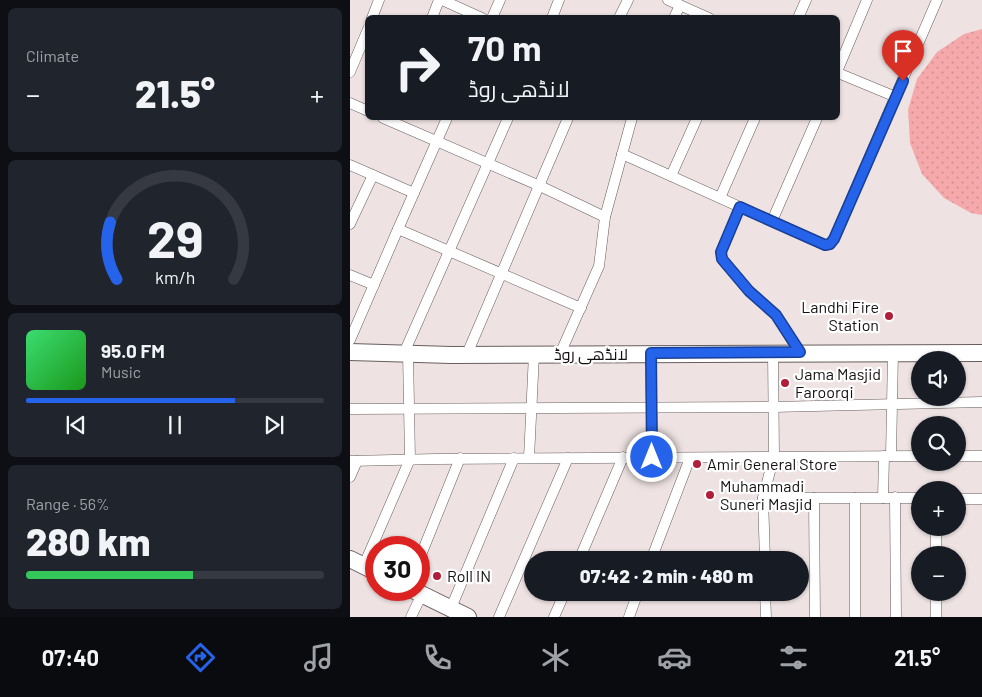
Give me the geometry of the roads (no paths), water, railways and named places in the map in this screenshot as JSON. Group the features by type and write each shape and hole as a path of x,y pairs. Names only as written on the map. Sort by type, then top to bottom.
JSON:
{"main road":[{"name":"لانڈھی روڈ","path":"350,352 467,354 982,353"},
{"path":"430,598 468,617"}],"street":[{"path":"373,15 379,0"},
{"path":"434,15 441,0 475,15"},
{"path":"493,15 500,0"},
{"path":"553,15 559,0"},
{"path":"621,15 628,0"},
{"path":"668,0 702,15"},
{"path":"799,15 806,0"},
{"path":"840,66 867,0"},
{"path":"622,154 825,245 830,244 834,239 937,0"},
{"path":"675,15 680,5"},
{"path":"350,72 365,36"},
{"path":"840,72 896,97"},
{"path":"350,103 365,110"},
{"path":"390,120 540,186 605,218"},
{"path":"350,340 446,120"},
{"path":"363,565 410,459 406,353 507,120"},
{"path":"467,354 567,120"},
{"path":"560,354 599,266 605,218 631,120"},
{"path":"671,176 696,120"},
{"path":"720,198 754,120"},
{"path":"772,221 816,120"},
{"path":"350,165 414,193"},
{"path":"350,224 373,175"},
{"path":"740,207 721,252 722,259 749,291 776,315 800,352"},
{"path":"398,229 581,308"},
{"path":"350,275 374,285"},
{"path":"764,551 763,498 774,456 773,352"},
{"path":"651,353 652,457"},
{"path":"883,498 892,404 893,353"},
{"path":"529,458 534,354"},
{"path":"350,409 773,406 982,402"},
{"path":"350,477 354,461 460,458 911,456"},
{"path":"966,456 982,456"},
{"path":"583,551 623,457"},
{"path":"429,536 460,458"},
{"path":"450,608 514,458"},
{"path":"499,617 568,458"},
{"path":"654,551 690,458"},
{"path":"895,497 896,617"},
{"path":"763,498 911,498"},
{"path":"814,498 814,617"},
{"path":"855,498 855,617"},
{"path":"966,499 982,498"},
{"path":"411,617 415,601"},
{"path":"554,617 561,601"},
{"path":"629,617 635,601"},
{"path":"765,601 766,617"},
{"path":"936,601 936,617"}],"place":[{"name":"Landhi Fire Station","path":"889,316"},
{"name":"Jama Masjid Faroorqi","path":"785,383"},
{"name":"Amir General Store","path":"697,464"},
{"name":"Muhammadi Suneri Masjid","path":"710,495"},
{"name":"Roll IN","path":"437,576"}]}
